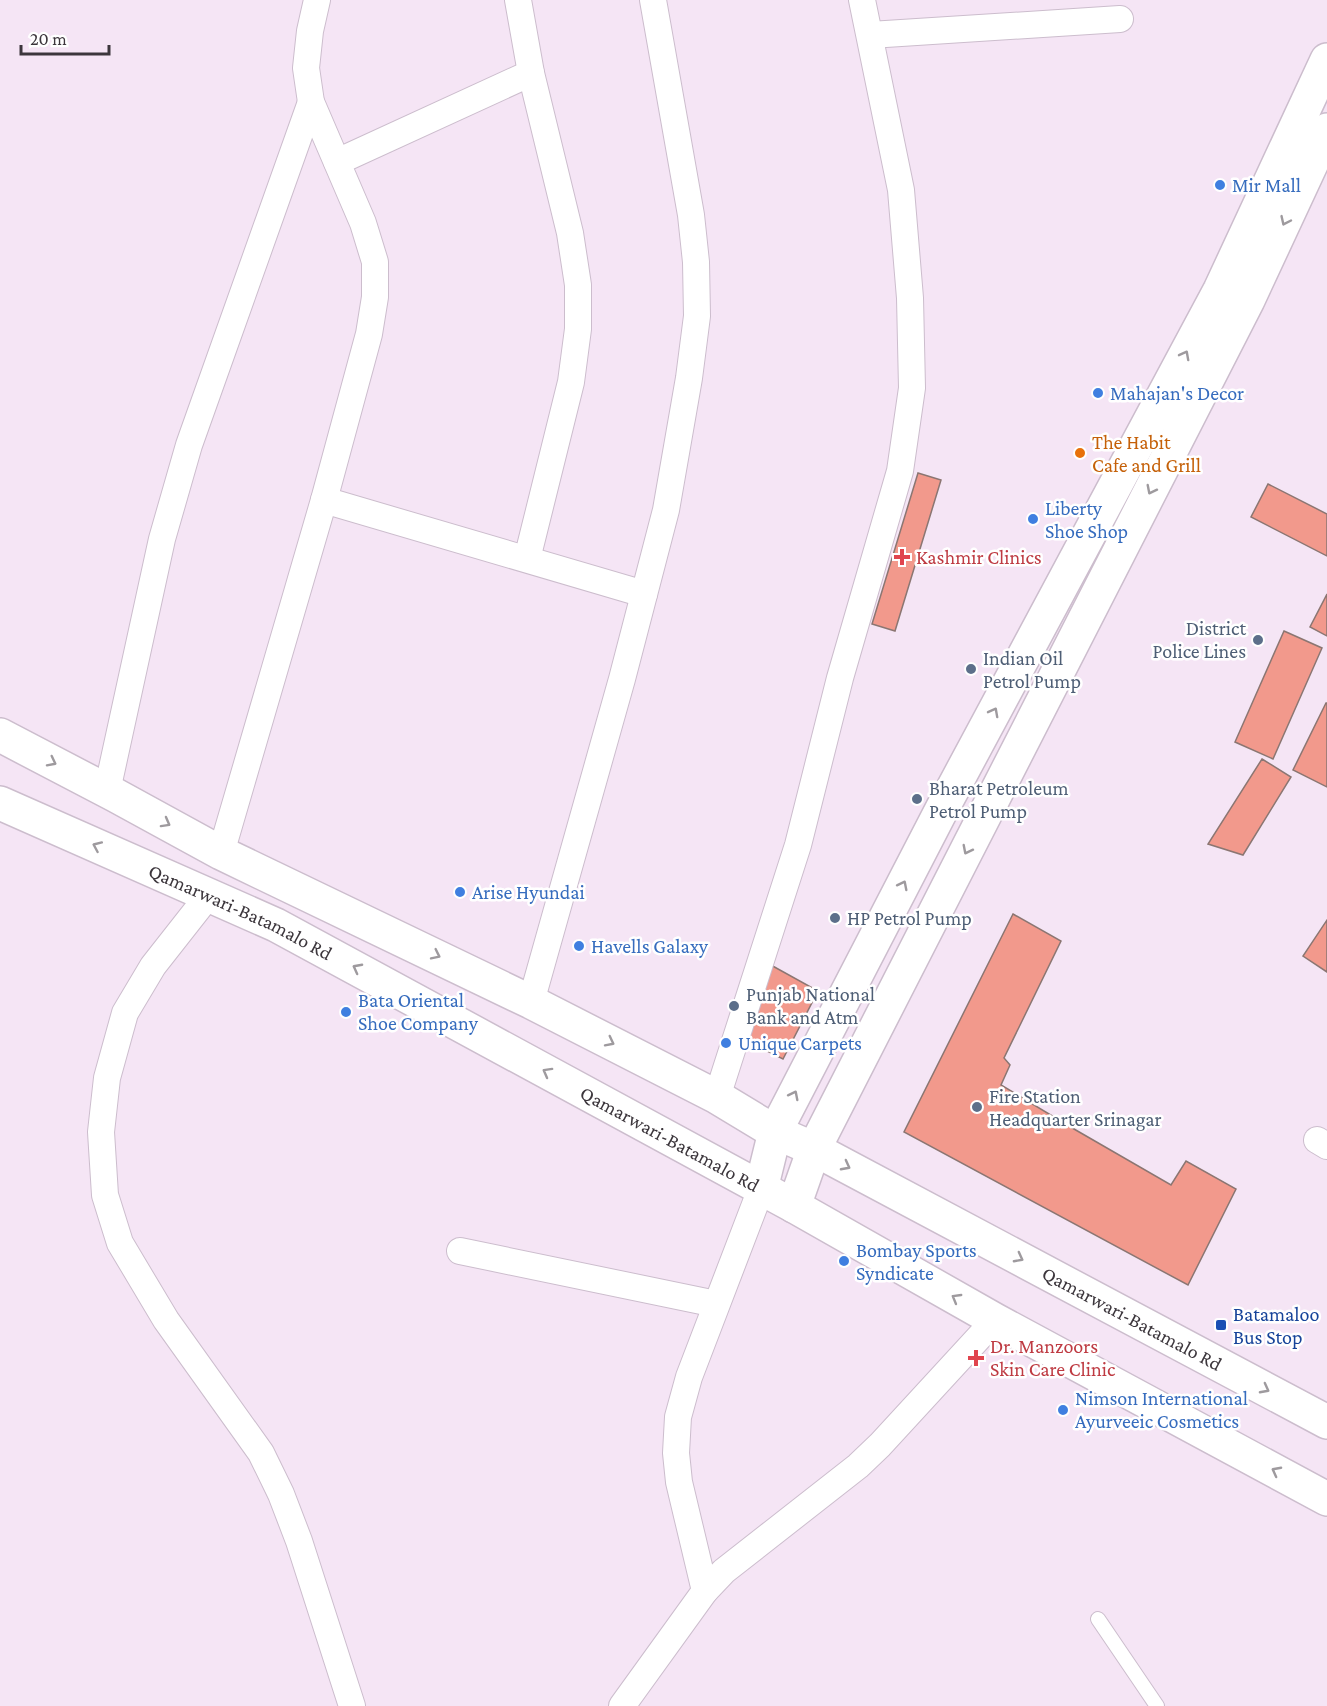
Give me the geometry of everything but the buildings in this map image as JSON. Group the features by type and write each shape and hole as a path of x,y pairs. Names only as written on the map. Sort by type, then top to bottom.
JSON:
{"main road":[{"path":"761,1189 775,1132 942,809 1220,290 1327,60"},
{"path":"794,1206 814,1149 1248,300 1327,130"},
{"path":"0,735 111,793"},
{"name":"Qamarwari-Batamalo Rd","path":"111,793 221,853 531,1002 717,1097 775,1132 814,1149 1327,1422"},
{"name":"Qamarwari-Batamalo Rd","path":"0,803 276,925 794,1206 995,1320 1327,1499"}],"street":[{"path":"221,853 324,500 369,334 375,297 375,262 363,223 311,102 306,68 310,31 317,0"},
{"path":"518,0 531,73 570,233 578,285 578,329 571,382 527,559"},
{"path":"531,1002 622,679 666,510 689,378 697,316 696,262 691,215 653,0"},
{"path":"717,1097 798,844 840,678 900,471 912,388 910,297 901,190 862,0"},
{"path":"870,35 1120,19"},
{"path":"338,162 531,73"},
{"path":"111,793 165,528 189,445 311,102"},
{"path":"324,500 644,594"},
{"path":"208,896 153,966 125,1013 107,1078 101,1132 105,1195 120,1243 166,1320 234,1413 261,1453 271,1473 299,1541 352,1706"},
{"path":"705,1591 680,1482 676,1453 678,1418 689,1377 761,1189"},
{"path":"460,1251 716,1304"},
{"path":"622,1706 705,1591 724,1571 858,1466 995,1320"}],"lane":[{"path":"1098,1618 1157,1706"}],"place":[{"name":"Mir Mall","path":"1220,185"},
{"name":"Mahajan's Decor","path":"1098,393"},
{"name":"The Habit Cafe and Grill","path":"1080,453"},
{"name":"Liberty Shoe Shop","path":"1033,519"},
{"name":"Kashmir Clinics","path":"902,557"},
{"name":"District Police Lines","path":"1258,640"},
{"name":"Indian Oil Petrol Pump","path":"971,669"},
{"name":"Bharat Petroleum Petrol Pump","path":"917,799"},
{"name":"Arise Hyundai","path":"460,892"},
{"name":"HP Petrol Pump","path":"835,918"},
{"name":"Havells Galaxy","path":"579,946"},
{"name":"Punjab National Bank and Atm","path":"734,1006"},
{"name":"Bata Oriental Shoe Company","path":"346,1012"},
{"name":"Unique Carpets","path":"726,1043"},
{"name":"Fire Station Headquarter Srinagar","path":"977,1107"},
{"name":"Bombay Sports Syndicate","path":"844,1261"},
{"name":"Batamaloo Bus Stop","path":"1221,1325"},
{"name":"Dr. Manzoors Skin Care Clinic","path":"976,1358"},
{"name":"Nimson International Ayurveeic Cosmetics","path":"1063,1410"}]}
